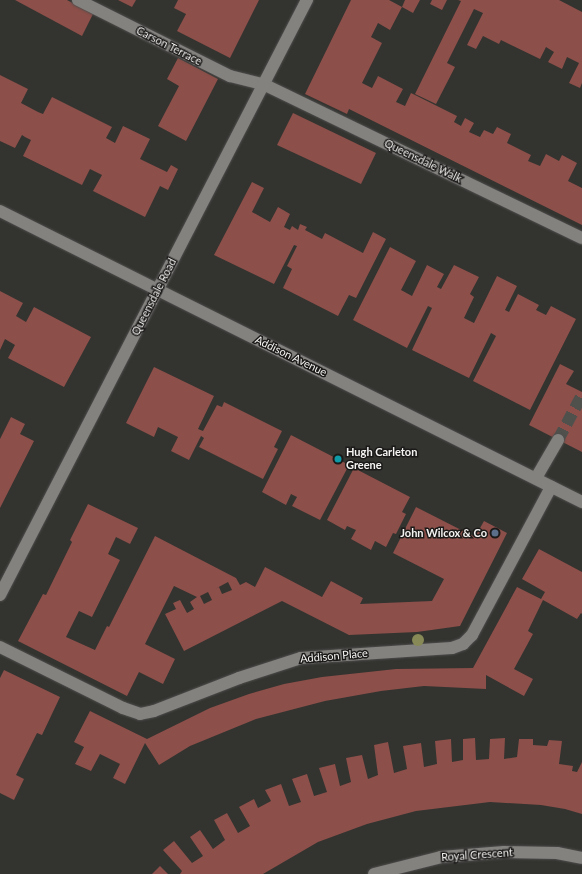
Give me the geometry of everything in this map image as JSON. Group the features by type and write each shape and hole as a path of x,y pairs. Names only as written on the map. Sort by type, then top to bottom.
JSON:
{"street":[{"name":"Carson Terrace","path":"78,0 230,76 263,84"},
{"name":"Queensdale Road","path":"0,594 307,0"},
{"name":"Queensdale Walk","path":"263,84 582,238"},
{"name":"Addison Avenue","path":"0,211 582,502"},
{"path":"536,478 558,440"},
{"name":"Addison Place","path":"0,647 122,708 140,714 154,711 238,678 302,658 452,648 463,644 472,634 551,487"},
{"name":"Royal Crescent","path":"374,874 441,857 504,852 558,853 582,858"}],"building":[{"path":"15,0 67,0 93,14 82,36"},
{"path":"118,0 136,0 132,7"},
{"path":"178,0 259,0 230,58 177,31 186,14 174,8"},
{"path":"351,0 389,0 402,7 390,30 378,23 371,37 382,43 362,83 372,88 378,76 403,89 396,102 405,106 411,93 457,116 454,122 461,126 465,118 474,123 469,132 480,137 484,130 493,134 497,127 511,134 507,143 531,155 528,161 540,166 546,154 559,161 562,155 577,163 568,181 582,188 582,225 349,109 347,114 305,94"},
{"path":"405,0 420,0 413,13 402,7"},
{"path":"432,0 447,0 442,10 430,4"},
{"path":"458,0 559,0 582,12 582,83 580,88 569,83 579,63 567,57 562,69 548,62 554,52 546,47 540,59 501,40 499,44 483,36 476,49 467,45 483,13 474,9 447,63 455,67 436,104 415,94 461,1"},
{"path":"178,58 218,79 186,141 158,126 179,86 167,79"},
{"path":"0,75 28,89 21,103 38,112 43,114 52,97 112,127 106,138 115,143 123,126 150,139 140,159 167,172 171,165 178,169 168,190 160,186 145,217 93,191 102,175 90,169 82,185 23,156 31,140 22,135 15,148 0,141"},
{"path":"293,113 376,153 361,184 277,145"},
{"path":"252,182 264,188 252,212 270,222 278,207 290,214 284,227 290,230 292,226 298,230 300,224 307,227 305,230 322,239 325,233 363,253 373,232 386,239 356,298 349,295 338,316 283,288 292,269 287,266 297,246 294,245 274,284 214,255"},
{"path":"390,247 416,261 401,290 412,296 427,265 444,274 437,287 441,289 454,265 479,277 470,294 474,297 464,318 474,323 497,276 517,286 505,310 509,312 518,294 539,305 536,310 546,315 551,306 576,319 530,410 473,381 496,336 491,333 469,378 412,350 432,308 428,306 407,348 353,320"},
{"path":"0,291 23,303 16,316 26,322 34,307 91,337 64,387 8,358 15,345 5,339 0,350"},
{"path":"560,364 574,371 566,384 582,392 582,452 529,425"},
{"path":"154,367 214,396 198,429 203,431 217,405 222,407 224,402 282,431 274,447 278,449 263,479 199,447 204,438 201,436 189,460 171,451 178,437 158,427 154,437 126,423"},
{"path":"11,417 25,424 20,434 34,441 0,508 0,439"},
{"path":"291,435 349,465 320,520 292,506 297,497 291,494 286,505 262,492"},
{"path":"354,468 410,497 402,512 406,514 396,534 393,533 386,547 375,541 371,550 351,539 356,530 347,526 345,530 327,520"},
{"path":"88,504 138,528 130,544 116,537 108,554 120,560 92,617 79,611 66,637 95,650 107,626 109,627 155,536 236,578 240,585 246,582 255,587 265,567 322,597 331,581 363,598 360,604 432,601 444,579 393,553 416,507 475,537 484,521 507,533 460,626 417,632 349,635 282,601 184,651 165,614 176,609 173,603 180,600 187,613 194,609 190,602 197,597 174,586 145,644 175,659 163,684 139,672 127,696 18,641 43,594 46,595 72,542 70,540","holes":["228,582 232,590 222,594 219,587 215,589","208,592 212,600 204,604 200,596"]},
{"path":"539,549 582,572 582,614 581,613 577,619 543,600 528,631 533,634 514,669 533,679 524,696 486,675 486,689 424,686 381,691 325,701 256,719 190,746 159,765 145,743 125,784 113,778 120,764 100,754 91,771 75,764 84,747 74,742 90,711 147,739 210,708 249,694 284,684 322,677 396,669 473,668 517,587 541,599 545,592 522,579"},
{"path":"4,670 60,697 42,735 37,733 16,775 24,779 14,800 0,793 0,678"},
{"path":"475,738 476,760 489,759 490,739 505,738 504,759 517,757 519,739 533,739 533,745 547,746 549,740 562,741 559,764 573,766 572,771 577,772 582,762 582,814 565,809 541,805 490,802 416,811 367,824 318,842 263,874 180,874 182,871 163,850 174,841 192,863 203,856 190,837 200,830 213,849 225,840 214,820 227,813 238,833 250,826 239,807 254,799 258,808 271,801 265,790 281,784 289,806 301,802 292,779 307,774 314,796 327,792 319,768 335,764 340,786 351,782 346,758 362,755 368,779 378,775 374,745 388,742 394,773 407,769 403,746 421,743 424,767 437,764 435,741 451,739 452,762 463,760 463,739"},
{"path":"160,866 168,874 152,874"}],"tunnel":[{"path":"558,440 582,395"}],"place":[{"name":"Hugh Carleton Greene","path":"338,459"},
{"name":"John Wilcox & Co","path":"495,533"}]}
